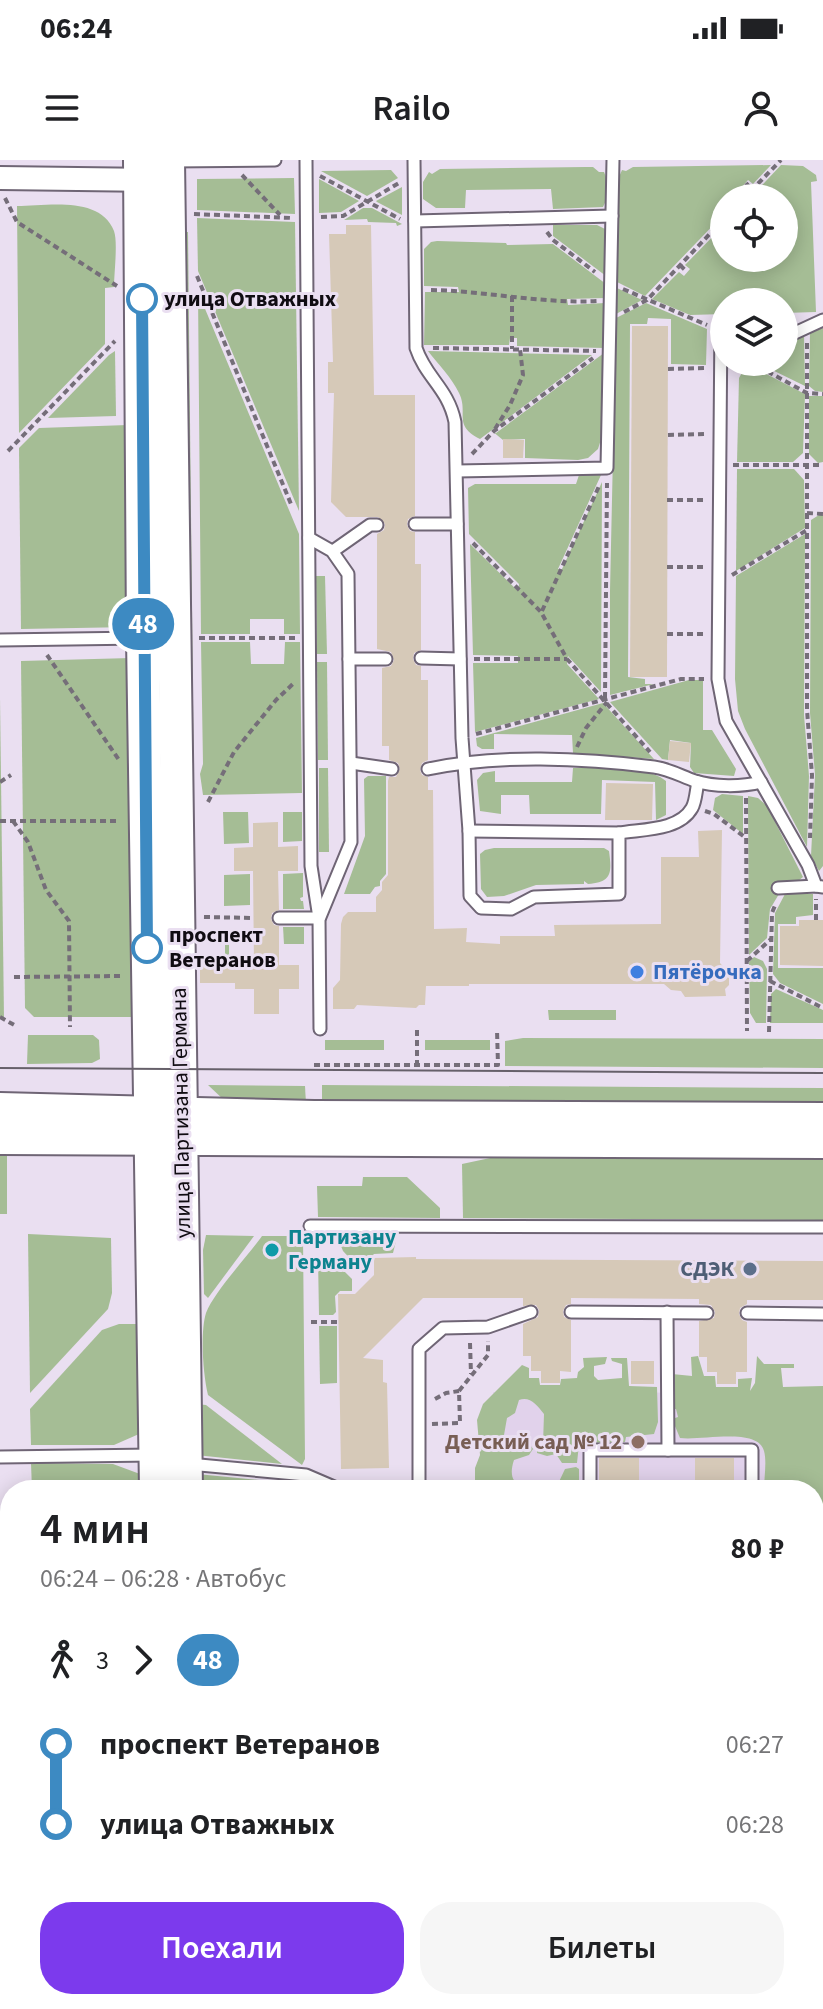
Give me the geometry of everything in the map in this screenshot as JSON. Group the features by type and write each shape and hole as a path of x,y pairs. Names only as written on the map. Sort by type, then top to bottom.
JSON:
{"main road":[{"name":"улица Партизана Германа","path":"154,167 171,638 166,1126 176,1470"},
{"path":"0,1109 166,1126 823,1142"},
{"path":"0,1138 314,1117 823,1119"}],"street":[{"path":"2,188 154,167"}],"lane":[{"path":"154,167 275,160"},
{"path":"414,160 416,348 421,362 443,388 452,406 457,471 462,738 470,896 481,908 511,909 534,897 619,894 619,833"},
{"path":"457,471 606,471 613,160"},
{"path":"306,166 311,866 319,918 320,1029"},
{"path":"415,221 612,216"},
{"path":"798,331 823,320"},
{"path":"725,376 721,434 718,679 726,721 820,886 782,888"},
{"path":"415,524 457,524"},
{"path":"333,551 370,525 377,525"},
{"path":"309,538 333,551 348,574 351,842 319,918"},
{"path":"0,640 171,638"},
{"path":"421,658 460,659"},
{"path":"349,659 386,659"},
{"path":"428,769 463,761 614,762 666,769 698,782 745,786 761,782"},
{"path":"351,763 392,769"},
{"path":"469,831 619,833 666,826 682,820 693,807 698,782"},
{"path":"279,918 319,918"},
{"path":"310,1226 823,1227"},
{"path":"419,1480 419,1349 443,1328 488,1327 531,1312"},
{"path":"571,1312 707,1313"},
{"path":"667,1312 668,1450"},
{"path":"747,1313 823,1314"},
{"path":"590,1480 590,1450 752,1450 752,1480"},
{"path":"0,1457 176,1470 306,1475 318,1480"}],"path":[{"path":"758,184 781,160"},
{"path":"306,166 402,220 415,221"},
{"path":"240,174 281,217"},
{"path":"318,217 343,216 415,174"},
{"path":"2,188 17,222 122,289"},
{"path":"197,214 295,218"},
{"path":"539,220 553,240 612,283 710,327"},
{"path":"611,318 647,300 710,234"},
{"path":"680,265 687,272"},
{"path":"194,270 293,508"},
{"path":"419,289 568,302 608,300"},
{"path":"512,296 512,349"},
{"path":"807,327 807,710 812,775 808,865"},
{"path":"8,451 123,333"},
{"path":"435,348 603,351 487,438"},
{"path":"494,431 523,375 520,349"},
{"path":"668,369 708,368 709,354"},
{"path":"776,376 807,393 823,394"},
{"path":"668,435 721,434"},
{"path":"721,465 823,465"},
{"path":"541,612 606,471"},
{"path":"574,753 586,728 606,701 606,471"},
{"path":"667,500 721,499"},
{"path":"807,513 823,514"},
{"path":"742,569 807,530"},
{"path":"481,551 541,612 567,659 660,762"},
{"path":"667,567 720,567"},
{"path":"667,634 719,634"},
{"path":"171,638 300,638"},
{"path":"49,657 126,771"},
{"path":"484,659 567,659"},
{"path":"208,802 234,752 276,700 310,669"},
{"path":"462,738 681,679 718,679"},
{"path":"0,782 11,775"},
{"path":"746,795 747,1031"},
{"path":"693,807 714,814 746,838"},
{"path":"0,821 127,821"},
{"path":"13,821 28,842 46,890 69,921 70,1027"},
{"path":"769,1032 772,913 782,888"},
{"path":"198,917 254,918"},
{"path":"747,961 771,939"},
{"path":"14,977 128,976"},
{"path":"770,981 823,1008"},
{"path":"0,1017 16,1026"},
{"path":"417,1030 417,1065"},
{"path":"314,1065 498,1065 497,1030"},
{"path":"311,1322 338,1322"},
{"path":"469,1327 471,1377"},
{"path":"418,1407 446,1393 459,1391 488,1355 488,1327"},
{"path":"418,1424 460,1423 459,1391"}],"shaded area":[{"name":"Детский сад № 12","path":"493,1392 782,1393 784,1480 495,1480"}],"green space":[{"path":"771,165 753,184 748,180 745,184 710,184 710,229 645,296 617,282 619,177 622,170 633,167"},
{"path":"781,165 803,166 816,175 817,181 811,182 816,312 798,313 798,288 710,288 710,314 690,315 652,299 679,272 684,276 690,269 685,265 710,239 710,272 798,272 798,184 763,184"},
{"path":"593,167 604,172 607,181 603,207 553,209 551,189 466,190 465,208 436,208 423,199 423,182 429,172 432,174 440,169"},
{"path":"391,170 398,178 367,196 321,171"},
{"path":"294,178 295,214 197,210 197,179"},
{"path":"319,179 359,201 341,212 319,213"},
{"path":"402,187 402,215 376,201"},
{"path":"71,205 97,212 114,231 116,250 114,287 105,288 105,344 19,433 17,206"},
{"path":"363,208 372,208 402,224 368,222 367,219 344,220"},
{"path":"197,218 295,222 299,511 198,271"},
{"path":"553,225 597,225 605,229 606,276 553,236"},
{"path":"183,232 188,232 194,796 190,795"},
{"path":"437,241 553,244 606,284 606,298 567,299 568,305 605,303 604,348 517,346 517,338 510,338 509,345 424,345 425,292 459,292 458,287 424,286 424,249"},
{"path":"617,288 642,300 616,314"},
{"path":"198,292 299,534 300,634 284,634 284,619 250,619 250,634 201,634"},
{"path":"646,303 707,329 706,365 671,364 671,319 648,318 647,324 630,324 628,677 645,679 645,684 654,684 610,695 616,318"},
{"path":"823,328 823,392 809,386 810,333"},
{"path":"804,335 805,386 785,376 798,376 798,338"},
{"path":"115,351 116,416 48,418 109,355"},
{"path":"428,351 592,355 480,439 466,429 459,393"},
{"path":"604,353 602,436 598,449 588,458 525,458 525,439 503,440 492,431 496,433"},
{"path":"770,376 805,394 803,453 793,462 737,462 739,378"},
{"path":"809,396 823,396 823,462 818,463 809,454"},
{"path":"128,425 131,627 21,629 19,448 39,428"},
{"path":"737,469 794,469 804,480 805,528 736,571"},
{"path":"579,475 601,475 558,569 562,569 602,482 601,692 568,656 567,664 599,699 475,732 473,663 518,663 518,656 473,655 470,544 518,591 519,584 469,534 468,488 475,484 576,484"},
{"path":"823,515 823,866 819,871 811,856 815,775 810,713 811,520"},
{"path":"805,534 804,715 809,776 807,847 745,729 738,711 735,679 736,576"},
{"path":"316,576 325,576 327,654 317,654"},
{"path":"201,642 250,642 251,664 284,664 285,642 300,642 302,793 203,795 200,774 203,764"},
{"path":"131,658 135,1017 34,1017 25,1008 21,661"},
{"path":"317,662 327,662 328,760 318,760"},
{"path":"689,680 703,680 703,730 712,730 736,769 734,776 694,773 690,767 691,743 670,740 668,760 662,759 610,702"},
{"path":"0,698 4,1019 0,1019"},
{"path":"603,703 654,759 573,753 572,735 494,734 494,749 477,746 476,738"},
{"path":"319,768 328,768 329,852 319,852"},
{"path":"573,768 622,768 658,776 666,781 666,815 656,820 655,782 602,780 601,814 530,814 529,795 501,795 501,814 480,811 477,780 483,773 495,771 495,782 572,782"},
{"path":"368,776 386,776 386,874 380,886 370,894 344,894 365,836 364,779"},
{"path":"722,794 743,796 743,834 713,810 715,798"},
{"path":"748,796 758,798 767,806 803,877 798,881 776,883 776,893 779,894 770,909 767,938 749,955"},
{"path":"223,812 248,812 249,843 224,844"},
{"path":"283,812 302,812 302,841 283,842"},
{"path":"494,848 604,848 609,851 610,871 606,878 596,883 536,885 504,896 487,897 481,889 480,854"},
{"path":"303,873 303,897 300,898 304,909 283,909 283,874"},
{"path":"250,874 250,905 224,906 224,875"},
{"path":"785,894 813,894 813,915 796,917 796,924 778,924 778,968 823,968 823,1004 780,983 773,974 775,913"},
{"path":"283,927 304,927 304,944 284,944"},
{"path":"254,932 254,938 229,938 229,963 235,964 235,967 225,967 225,933"},
{"path":"754,957 763,961 767,969 766,1023 756,1023 750,1013 749,962"},
{"path":"776,989 823,1010 823,1023 770,1023 771,994"},
{"path":"548,1010 616,1010 616,1020 549,1020"},
{"path":"28,1035 93,1035 99,1040 100,1059 92,1063 27,1064"},
{"path":"523,1038 823,1039 823,1068 505,1066 505,1041"},
{"path":"325,1040 384,1040 384,1050 325,1050"},
{"path":"425,1040 490,1040 490,1050 425,1050"},
{"path":"208,1085 305,1086 306,1104 225,1101"},
{"path":"322,1085 823,1088 823,1106 322,1104"},
{"path":"0,1151 7,1151 7,1214 0,1214"},
{"path":"514,1153 823,1154 823,1220 463,1218 462,1164"},
{"path":"363,1177 407,1177 440,1208 440,1218 318,1217 317,1186 362,1186"},
{"path":"28,1234 111,1238 112,1293 108,1309 30,1393"},
{"path":"206,1235 254,1236 208,1298 204,1294 203,1250"},
{"path":"262,1236 303,1236 305,1459 302,1465 208,1395 206,1387 203,1342 206,1313"},
{"path":"339,1241 396,1241 393,1253 374,1254 369,1259 370,1270 361,1270 343,1251"},
{"path":"318,1258 332,1259 352,1279 352,1291 340,1291 335,1296 336,1312 333,1315 319,1315"},
{"path":"119,1324 138,1324 139,1434 114,1445 31,1445 30,1409 102,1330"},
{"path":"319,1326 337,1326 337,1383 320,1384"},
{"path":"698,1356 704,1376 715,1376 716,1387 738,1387 738,1379 752,1378 750,1391 755,1383 757,1356 764,1364 794,1364 794,1368 781,1368 783,1387 823,1386 823,1480 764,1480 764,1451 760,1444 751,1439 680,1438 672,1419 678,1417 676,1409 670,1410 672,1374 692,1376 691,1357"},
{"path":"607,1357 605,1364 594,1366 594,1376 598,1380 622,1378 622,1364 611,1358 627,1358 629,1386 657,1387 658,1422 654,1434 626,1437 625,1442 588,1443 586,1440 579,1444 577,1463 562,1463 556,1454 547,1456 537,1453 537,1447 543,1444 544,1414 530,1400 519,1400 515,1413 507,1418 504,1435 511,1445 531,1446 533,1449 529,1455 514,1460 515,1480 475,1480 480,1455 477,1420 483,1404 522,1365 529,1368 529,1378 539,1378 540,1385 560,1385 561,1379 577,1378 584,1367 583,1358"},
{"path":"196,1404 206,1405 282,1464 196,1455"},
{"path":"31,1463 113,1464 140,1474 140,1480 32,1480"},
{"path":"565,1469 579,1469 579,1480 560,1480"},
{"path":"197,1474 259,1480 197,1480"}],"building":[{"path":"346,225 371,225 374,395 415,395 415,516 408,519 407,525 410,531 415,532 415,564 421,564 421,650 414,653 413,659 416,665 421,666 421,680 428,680 428,760 422,763 420,770 422,775 428,777 428,790 433,790 434,929 467,928 466,942 500,944 500,936 555,936 554,925 661,924 661,857 699,857 698,831 722,830 720,963 729,973 726,996 685,997 681,991 671,990 664,984 469,984 426,986 425,1005 416,1008 357,1005 354,1009 333,1009 333,988 340,980 343,917 348,912 376,912 376,897 388,875 388,781 389,777 396,777 400,769 398,763 389,760 389,746 382,746 382,668 391,666 394,660 391,652 377,649 377,534 384,530 385,524 378,517 346,517 331,502 334,393 328,393 328,362 333,362 329,234 346,234"},
{"path":"632,326 668,326 667,677 630,677"},
{"path":"503,439 524,440 523,458 503,458"},
{"path":"670,741 691,743 689,762 668,760"},
{"path":"606,783 653,784 652,820 605,820"},
{"path":"278,822 278,847 298,846 298,871 278,871 279,910 272,913 271,919 274,925 279,926 279,965 299,965 299,989 279,989 279,1014 254,1014 254,989 235,989 235,983 200,983 200,965 254,965 253,871 234,871 234,848 253,847 253,823"},
{"path":"799,920 823,920 823,966 780,965 780,926 799,926"},
{"path":"374,1258 823,1261 823,1300 747,1300 739,1314 747,1322 747,1372 736,1372 736,1384 717,1384 717,1372 707,1372 707,1357 699,1357 699,1321 714,1318 715,1312 711,1305 699,1304 699,1299 571,1298 571,1304 566,1305 563,1311 564,1317 571,1320 571,1372 560,1371 560,1383 541,1383 541,1371 531,1371 531,1356 523,1356 523,1324 538,1317 536,1305 523,1306 523,1298 423,1298 363,1358 383,1360 383,1382 387,1383 389,1468 341,1469 338,1294 355,1294 374,1275"},
{"path":"631,1361 654,1361 654,1384 631,1384"},
{"path":"599,1458 639,1458 639,1480 599,1480"},
{"path":"695,1458 734,1458 734,1480 695,1480"}],"tram line":[{"path":"0,1068 823,1073"}],"bus line":[{"name":"48","path":"142,299 147,948"}],"place":[{"name":"улица Отважных","path":"142,299"},
{"name":"проспект Ветеранов","path":"147,948"},
{"name":"Пятёрочка","path":"637,972"},
{"name":"Партизану Герману","path":"272,1250"},
{"name":"СДЭК","path":"750,1269"},
{"name":"Детский сад № 12","path":"638,1442"}]}
